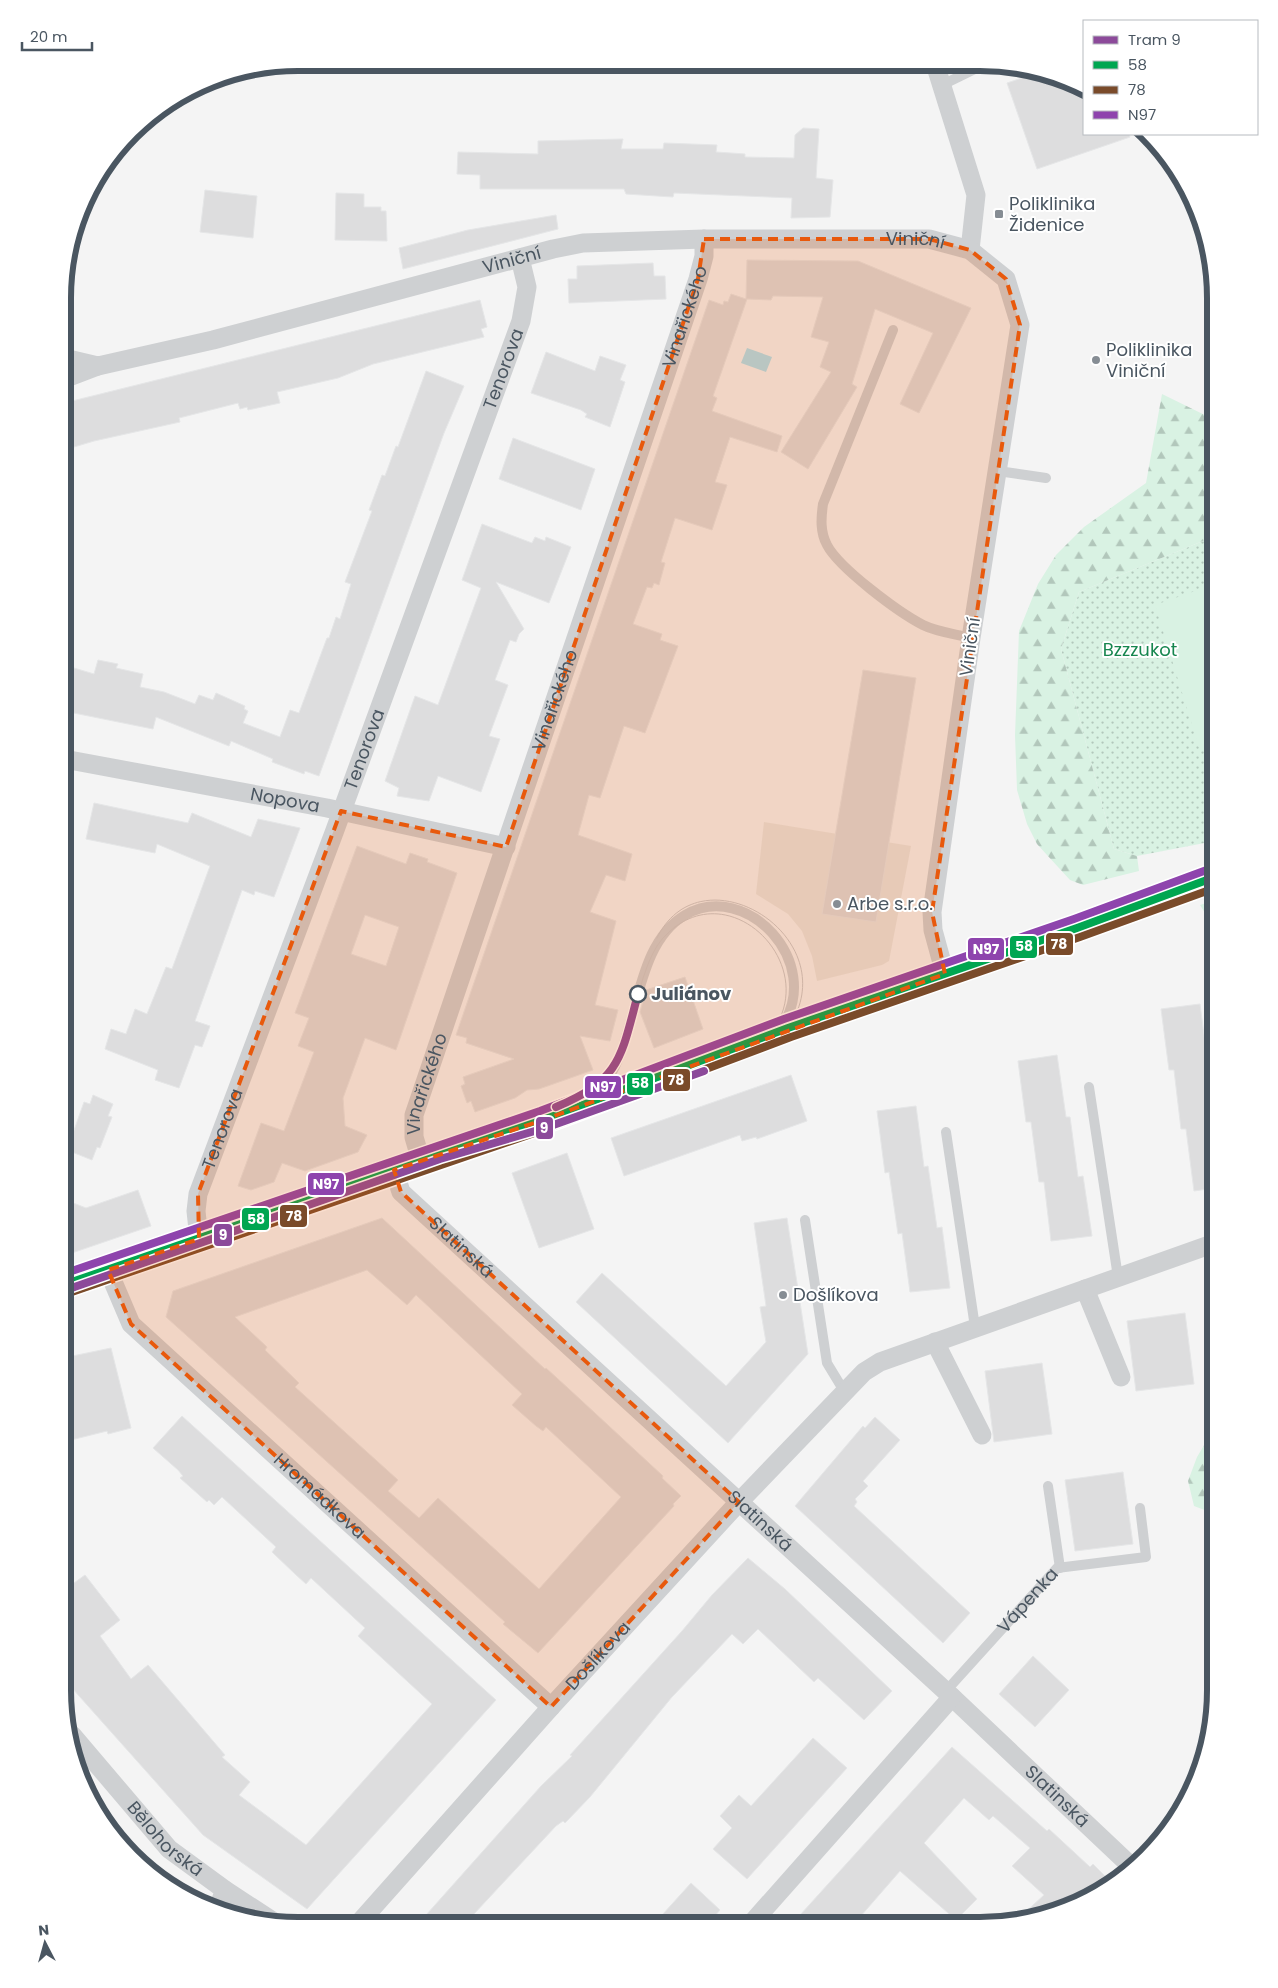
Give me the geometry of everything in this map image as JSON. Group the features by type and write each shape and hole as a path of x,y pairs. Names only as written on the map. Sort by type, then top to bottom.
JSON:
{"street":[{"path":"937,71 976,195 970,250"},
{"name":"Viniční","path":"71,360 98,366 213,340 583,243 704,239 929,239 970,250 1006,279 1020,324 971,638 932,912 933,930 945,974"},
{"name":"Vinařického","path":"421,1161 414,1137 414,1114 698,279 704,256 704,239"},
{"name":"Tenorova","path":"199,1239 196,1211 198,1194 521,320 527,287 520,258"},
{"path":"71,376 98,366"},
{"name":"Nopova","path":"71,765 341,811 506,846"},
{"path":"71,1282 543,1120 779,1031 945,974 1207,880"},
{"name":"Slatinská","path":"394,1170 401,1192 949,1694 1127,1862"},
{"name":"Došlíkova","path":"364,1917 551,1707 739,1502 864,1372 880,1362 974,1327 1207,1246"},
{"name":"Hromádkova","path":"108,1270 131,1324 551,1707"},
{"path":"1085,1289 1121,1377"},
{"path":"935,1342 982,1435"},
{"name":"Vápenka","path":"757,1917 949,1694"},
{"name":"Bělohorská","path":"78,1742 169,1848 225,1890 261,1913"},
{"path":"220,1903 225,1890"}],"lane":[{"path":"942,85 971,71"},
{"path":"893,330 823,504 821,523 824,536 836,560 887,600 924,625 971,638"},
{"path":"998,471 1046,478"},
{"path":"590,1102 610,1077 620,1056 655,946 670,926 692,912 711,908 742,912 760,923 785,948 792,964 795,995 788,1017 779,1031"},
{"path":"1089,1087 1118,1277"},
{"path":"946,1132 974,1327"},
{"path":"805,1220 827,1363 844,1391"},
{"path":"1048,1486 1060,1568"},
{"name":"Vápenka","path":"949,1694 1041,1584 1060,1568 1146,1557 1140,1508"}],"highlighted area":[{"path":"704,239 929,239 970,250 1006,279 1020,325 932,912 945,974 543,1120 394,1170 401,1192 739,1502 551,1707 131,1324 108,1270 199,1239 198,1194 341,811 506,847 698,279"}],"shaded area":[{"name":"Arbe s.r.o.","path":"764,822 911,846 889,961 882,965 817,981 812,956 802,931 788,914 756,894"}],"green space":[{"path":"1162,394 1207,416 1207,539 1079,592 1061,649 1114,849 1137,856 1139,871 1083,885 1070,880 1037,844 1027,824 1017,790 1015,735 1019,631 1038,584 1056,555 1084,527 1146,483"},
{"name":"Bzzzukot","path":"1207,539 1207,843 1137,856 1114,849 1061,649 1079,592"},
{"path":"1207,587 1207,750 1200,751 1155,605"},
{"path":"1207,903 1207,916 1200,905"},
{"path":"1207,1440 1207,1511 1194,1506 1188,1481 1197,1457"}],"water":[{"path":"747,348 772,357 766,372 741,363"}],"building":[{"path":"1026,77 1053,83 1067,89 1083,97 1083,135 1129,135 1130,137 1037,169 1007,83"},
{"path":"803,128 819,129 816,178 833,180 830,217 791,218 792,198 674,193 673,197 626,194 624,189 480,189 480,175 457,174 458,152 538,154 538,141 623,139 621,149 663,149 664,143 717,145 716,152 745,154 745,157 794,158 795,135"},
{"path":"205,190 257,196 253,238 200,232"},
{"path":"336,193 364,194 364,207 381,207 381,211 386,211 387,241 335,240"},
{"path":"556,215 558,229 403,269 399,248 468,230"},
{"path":"747,260 858,261 971,308 919,413 900,404 933,333 875,309 852,384 857,387 808,469 781,452 831,372 820,367 829,342 811,337 823,297 773,296 771,300 747,299 713,396 717,398 712,411 782,436 777,452 730,437 715,482 727,485 712,530 675,518 661,562 665,563 659,585 654,583 652,588 647,587 633,624 662,634 660,640 678,646 645,733 624,726 600,798 589,795 578,835 632,854 625,881 606,875 590,912 616,921 595,1005 618,1010 610,1041 580,1036 593,1070 539,1089 527,1090 515,1098 475,1112 471,1101 467,1103 461,1086 465,1084 463,1077 514,1059 466,1043 467,1038 456,1035 709,300 723,305 724,301 728,302 731,294 746,299"},
{"path":"653,263 654,276 665,276 666,299 569,303 568,279 577,279 577,266"},
{"path":"480,300 487,327 481,329 484,337 373,364 338,378 277,392 280,403 248,410 247,407 240,409 238,403 179,418 180,422 71,448 71,401"},
{"path":"546,352 595,371 600,356 626,365 620,380 625,382 610,427 585,417 587,414 581,410 531,393"},
{"path":"426,371 464,386 444,433 319,776 305,771 304,774 272,762 273,759 231,741 229,746 156,717 153,729 71,712 71,667 94,674 98,660 118,664 116,668 143,674 140,687 164,692 195,704 199,695 213,700 216,693 245,706 244,709 248,711 243,723 280,737 290,710 299,713 336,617 340,619 351,584 345,582 372,511 369,510 382,475 385,476 396,446 398,447"},
{"path":"513,438 595,469 581,510 499,479"},
{"path":"482,524 532,543 535,537 545,541 546,537 571,547 549,603 496,582 524,629 519,634 516,642 510,640 495,680 508,685 489,736 500,739 481,792 438,776 429,801 397,796 399,788 385,781 415,696 438,705 481,588 462,580"},
{"path":"863,670 916,678 876,922 822,914"},
{"path":"94,803 188,823 192,813 251,837 258,819 300,828 274,897 255,891 254,895 242,890 195,1021 210,1026 202,1047 195,1045 179,1088 155,1080 158,1070 105,1049 111,1029 126,1034 135,1009 147,1014 166,967 172,969 210,866 157,844 155,853 86,839"},
{"path":"357,846 406,864 410,853 428,859 427,862 457,873 396,1050 365,1038 343,1098 345,1126 367,1135 358,1152 305,1171 282,1163 274,1182 251,1190 238,1186 261,1123 284,1131 314,1052 298,1046 309,1018 295,1013","holes":["365,915 399,927 386,966 351,954"]},
{"path":"685,977 703,1029 654,1048 640,1012 646,990"},
{"path":"1200,1004 1207,1057 1207,1189 1194,1191 1186,1129 1181,1129 1174,1070 1169,1070 1161,1009"},
{"path":"1057,1055 1066,1117 1070,1117 1078,1177 1083,1176 1092,1236 1051,1241 1044,1182 1039,1182 1031,1122 1026,1122 1018,1061"},
{"path":"791,1075 807,1121 757,1139 756,1137 742,1141 740,1135 624,1176 611,1138"},
{"path":"93,1095 113,1104 108,1116 112,1117 100,1148 97,1147 92,1160 71,1152 71,1139 84,1102 90,1104"},
{"path":"916,1106 924,1167 928,1166 937,1228 942,1227 950,1288 910,1292 902,1233 898,1234 889,1172 885,1173 877,1111"},
{"path":"567,1153 594,1229 539,1248 512,1173"},
{"path":"138,1190 151,1226 71,1253 71,1202 86,1208"},
{"path":"382,1218 663,1476 662,1478 681,1496 673,1504 674,1506 538,1653 503,1624 505,1622 166,1317 173,1291","holes":["367,1270 407,1305 416,1295 522,1394 512,1405 543,1431 546,1427 621,1497 539,1589 438,1498 419,1518 388,1491 398,1480 295,1387 299,1383 265,1350 267,1347 235,1317"]},
{"path":"787,1218 808,1354 728,1443 576,1302 602,1273 726,1386 766,1342 760,1307 766,1306 754,1223"},
{"path":"1185,1313 1194,1384 1136,1391 1127,1321"},
{"path":"111,1348 131,1428 108,1434 107,1431 71,1440 71,1356"},
{"path":"1042,1363 1052,1434 994,1442 985,1371"},
{"path":"182,1416 496,1700 307,1909 203,1835 71,1687 71,1585 85,1575 120,1620 100,1636 131,1679 148,1665 225,1755 222,1757 250,1782 239,1795 306,1845 432,1704 358,1636 365,1628 311,1578 306,1584 272,1552 276,1547 222,1497 214,1505 209,1500 207,1502 180,1478 183,1476 178,1470 153,1448"},
{"path":"875,1417 900,1440 863,1481 868,1486 855,1499 857,1502 854,1506 970,1613 943,1643 795,1506 863,1426 865,1428"},
{"path":"1123,1472 1133,1544 1075,1551 1065,1480"},
{"path":"748,1558 785,1589 892,1691 864,1720 818,1678 814,1682 758,1629 743,1644 732,1634 672,1697 590,1797 565,1823 563,1821 556,1826 474,1914 477,1917 424,1917 541,1786 572,1756 570,1755 712,1595"},
{"path":"1033,1656 1069,1690 1035,1727 999,1694"},
{"path":"813,1738 847,1768 747,1879 713,1849 732,1828 720,1816 739,1795 751,1806"},
{"path":"952,1747 1047,1831 1049,1829 1090,1867 1093,1864 1107,1878 1080,1893 1053,1905 1026,1912 1044,1895 1012,1866 1030,1848 993,1816 989,1820 964,1798 924,1843 977,1899 959,1917 953,1917 900,1871 860,1917 798,1917"},
{"path":"691,1883 720,1910 714,1917 660,1917"}],"tram line":[{"path":"657,938 677,913 702,901 729,901 756,911 780,930 796,954 803,983 796,1014 790,1026 776,1040 759,1051"},
{"path":"638,994 649,961 662,939 668,933 694,917 720,914 745,922 766,939 780,962 786,989 781,1016 756,1049 734,1060 704,1071"},
{"name":"9","path":"556,1107 594,1087 615,1064 622,1050 638,994"},
{"name":"9","path":"71,1288 440,1159 545,1128 704,1071"}],"transit line":[{"name":"N97","path":"71,1271 540,1111 784,1019 1074,919 1207,870"},
{"name":"58","path":"71,1282 543,1120 788,1028 1077,928 1207,880"},
{"name":"78","path":"71,1292 546,1129 791,1037 1207,891"}],"place":[{"name":"Poliklinika Židenice","path":"999,214"},
{"name":"Poliklinika Viniční","path":"1096,360"},
{"name":"Arbe s.r.o.","path":"837,904"},
{"name":"Juliánov","path":"638,994"},
{"name":"Došlíkova","path":"783,1295"}]}
